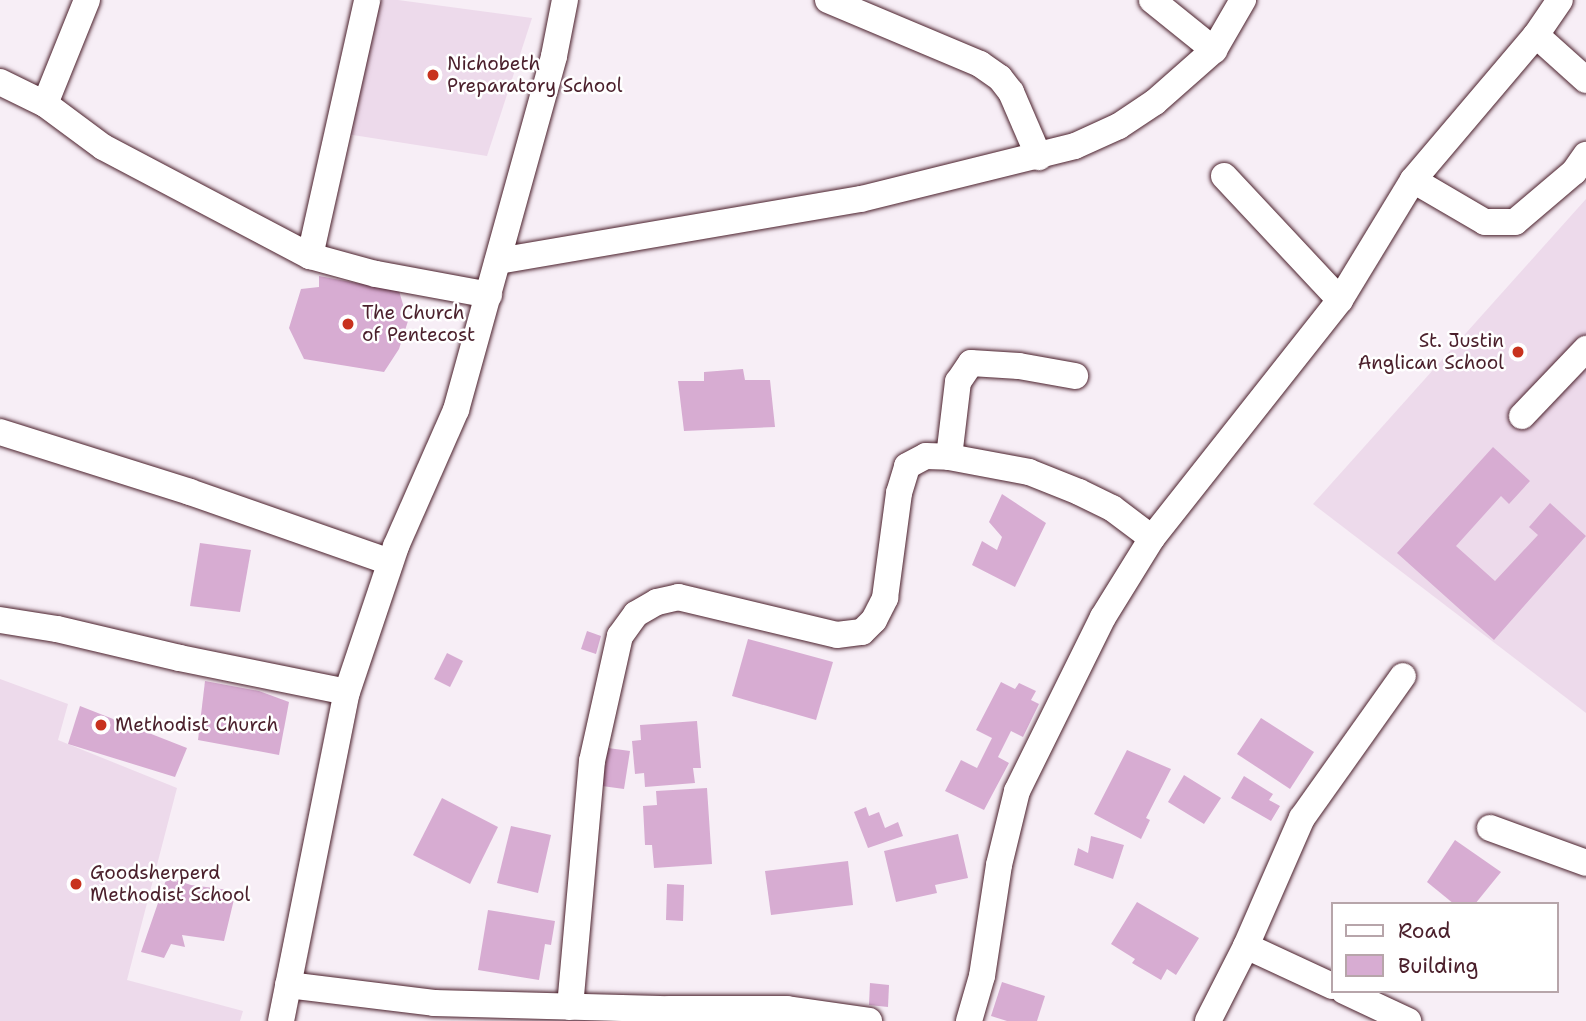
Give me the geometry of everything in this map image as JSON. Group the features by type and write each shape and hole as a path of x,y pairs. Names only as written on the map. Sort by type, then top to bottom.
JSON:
{"street":[{"path":"45,104 87,0"},
{"path":"310,257 367,0"},
{"path":"281,1021 347,692 390,562 456,410 554,56 565,0"},
{"path":"828,0 980,64 1000,78 1011,92 1040,157"},
{"path":"1152,0 1214,50"},
{"path":"498,261 861,199 1040,157 1074,146 1119,126 1156,102 1214,50 1242,0"},
{"path":"969,1021 982,976 999,865 1017,791 1102,617 1152,538 1340,300 1413,180 1536,35 1560,0"},
{"path":"1536,35 1586,80"},
{"path":"0,82 45,104 103,147 310,257 376,274 489,295"},
{"path":"1413,180 1485,222 1515,222 1574,172 1586,155"},
{"path":"1224,176 1340,300"},
{"path":"1522,416 1586,349"},
{"path":"949,457 958,382 971,363 1019,366 1075,376"},
{"path":"0,432 190,492 390,562"},
{"path":"570,1007 592,761 620,636 636,614 657,602 678,597 837,635 862,632 874,620 885,598 899,493 907,466 926,456 949,457 1028,472 1112,508 1152,538"},
{"path":"0,620 57,629 180,658 347,692"},
{"path":"1208,1021 1246,946 1302,818 1403,676"},
{"path":"1490,828 1586,863"},
{"path":"1246,946 1330,985"},
{"path":"288,985 434,1003 787,1009 869,1021"},
{"path":"1348,993 1408,1021"}],"shaded area":[{"name":"Nichobeth Preparatory School","path":"370,0 398,0 532,18 487,156 340,133"},
{"name":"St. Justin Anglican School","path":"1586,199 1586,713 1313,504"},
{"name":"Goodsherperd Methodist School","path":"0,679 68,704 58,740 177,788 127,980 243,1011 240,1021 0,1021"}],"building":[{"name":"The Church of Pentecost","path":"319,276 399,291 408,321 399,349 384,372 304,359 289,328 301,289 319,287"},
{"path":"743,369 745,380 770,380 775,427 684,431 678,381 704,381 704,372"},
{"path":"1493,447 1530,481 1509,504 1501,496 1456,546 1495,581 1538,535 1529,527 1550,503 1586,536 1494,640 1397,553"},
{"path":"1002,494 1046,523 1015,587 972,565 982,541 997,550 1002,537 989,522"},
{"path":"200,543 251,550 240,612 190,606"},
{"path":"587,631 601,636 596,654 581,649"},
{"path":"748,639 833,662 816,720 732,696"},
{"path":"447,653 463,661 450,687 434,679"},
{"path":"205,681 259,691 289,702 279,755 198,740"},
{"path":"1001,682 1015,689 1019,683 1036,691 1031,700 1039,704 1023,737 1011,731 998,757 1009,763 984,810 945,791 961,760 977,768 992,738 976,730"},
{"name":"Methodist Church","path":"80,706 187,748 175,777 68,744"},
{"path":"1261,718 1314,752 1290,789 1237,754"},
{"path":"697,721 701,768 693,768 695,783 645,787 644,773 635,774 632,741 641,740 640,725"},
{"path":"608,748 630,751 624,789 602,786"},
{"path":"1127,750 1171,769 1146,818 1150,820 1141,839 1094,814"},
{"path":"1184,775 1221,798 1204,824 1168,802"},
{"path":"1244,776 1273,794 1269,800 1280,806 1271,821 1231,798"},
{"path":"707,788 712,864 654,868 652,845 645,845 643,806 657,805 656,791"},
{"path":"442,798 498,827 470,884 413,855"},
{"path":"866,807 869,816 879,812 885,828 898,822 903,836 868,848 854,812"},
{"path":"511,826 551,835 538,893 497,883"},
{"path":"958,834 968,878 935,885 937,893 896,902 884,851"},
{"path":"1091,836 1124,845 1113,879 1074,865 1078,848 1088,853"},
{"path":"1455,840 1501,872 1477,902 1452,902 1427,882"},
{"path":"848,861 853,905 771,915 765,871"},
{"path":"167,877 191,885 236,891 224,941 182,935 185,947 171,944 164,958 141,952"},
{"path":"667,884 684,885 683,921 666,920"},
{"path":"1137,902 1199,938 1176,975 1167,969 1161,980 1132,963 1135,959 1111,944"},
{"path":"488,910 555,921 551,945 545,944 539,980 478,970"},
{"path":"1002,982 1045,996 1037,1021 1007,1021 991,1016"},
{"path":"870,983 889,985 888,1007 869,1005"}],"place":[{"name":"Nichobeth Preparatory School","path":"433,75"},
{"name":"The Church of Pentecost","path":"348,324"},
{"name":"St. Justin Anglican School","path":"1518,352"},
{"name":"Methodist Church","path":"101,725"},
{"name":"Goodsherperd Methodist School","path":"76,884"}]}
